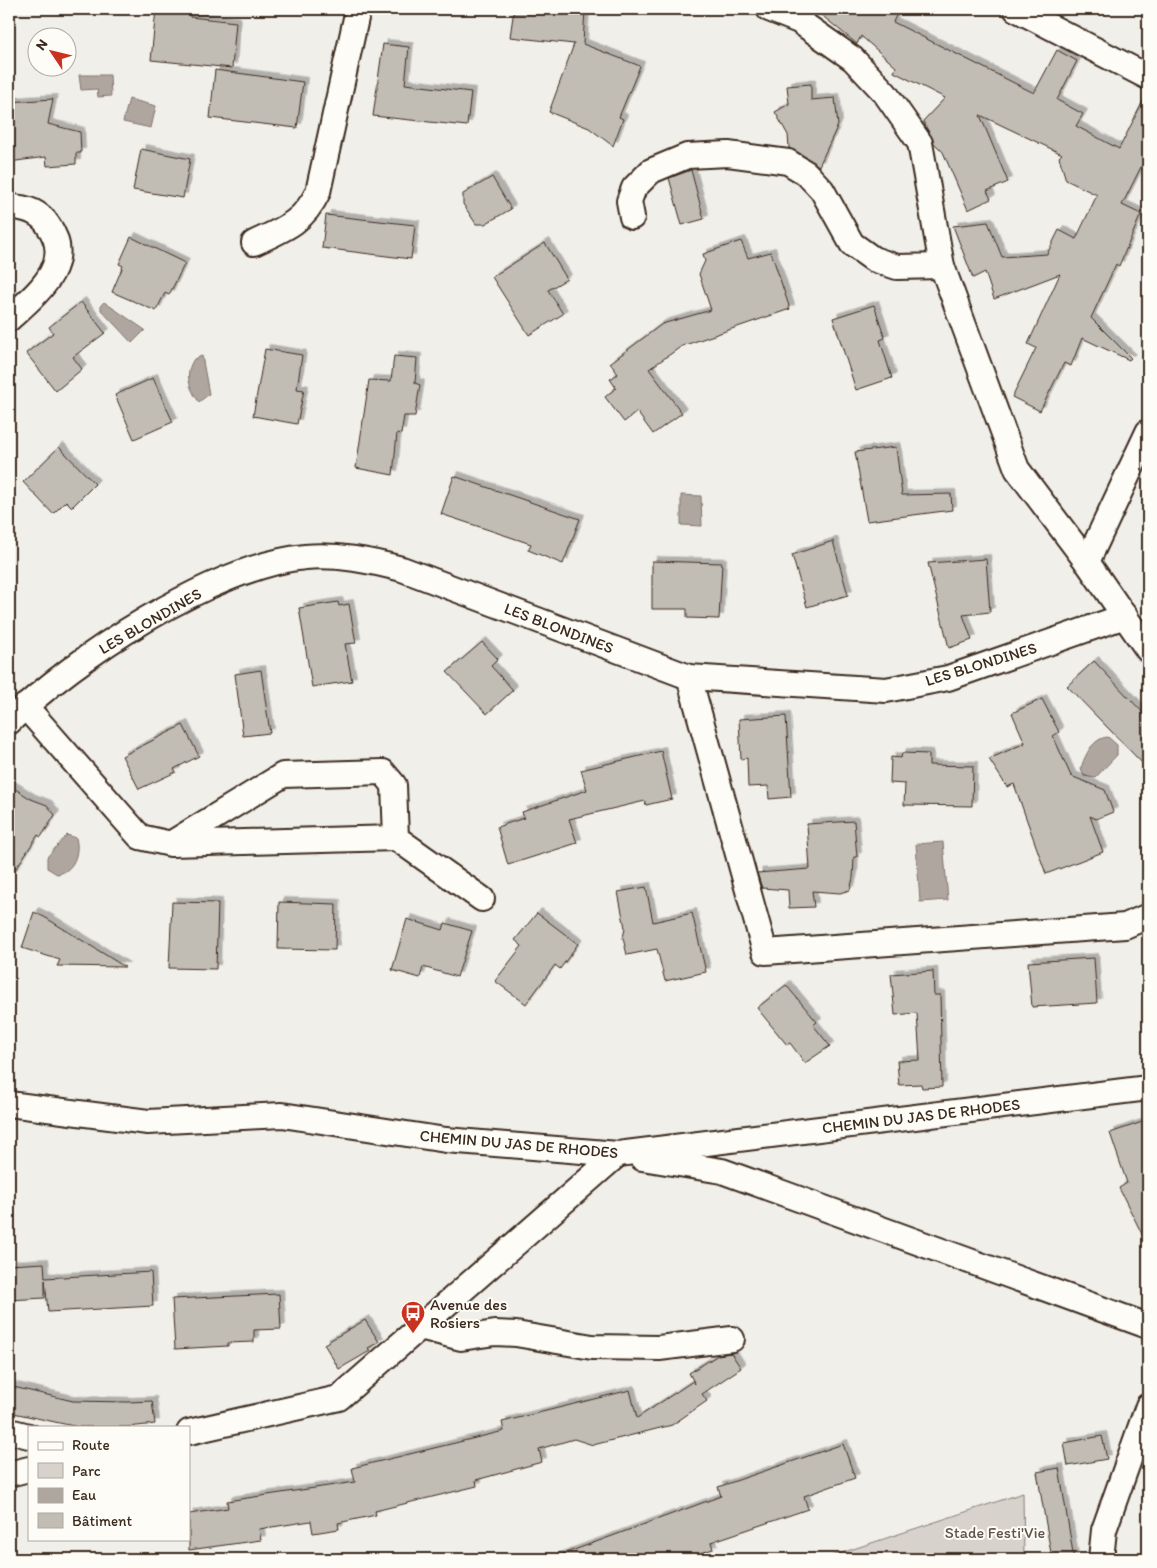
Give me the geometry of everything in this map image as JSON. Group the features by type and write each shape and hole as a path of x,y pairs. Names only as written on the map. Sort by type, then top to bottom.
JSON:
{"street":[{"path":"254,243 296,223 310,208 318,192 358,9"},
{"path":"769,9 799,21 853,59 886,94 920,144 942,266 1017,469 1087,562 1148,650"},
{"path":"1016,9 1148,77"},
{"path":"632,217 629,201 634,188 651,171 687,156 728,154 788,162 806,173 822,190 852,244 872,258 897,267 942,266"},
{"path":"9,207 21,207 42,215 56,236 56,266 43,288 9,319"},
{"path":"1087,562 1148,432"},
{"name":"LES BLONDINES","path":"396,838 171,844 140,837 17,714 62,676 131,628 194,594 249,570 305,557 362,559 402,569 689,677 886,690 948,678 1125,616"},
{"path":"689,677 766,952 1125,926 1148,916"},
{"path":"171,844 284,775 383,772 394,785 396,838 482,898"},
{"name":"CHEMIN DU JAS DE RHODES","path":"9,1104 148,1122 282,1115 446,1140 618,1154 1148,1088"},
{"path":"190,1432 339,1398 618,1154 722,1171 1148,1326"},
{"path":"420,1327 461,1338 495,1332 592,1347 660,1348 732,1339"},
{"path":"1101,1559 1104,1530 1148,1406"},
{"path":"9,1431 28,1436"},
{"path":"9,1474 28,1469"}],"green space":[{"name":"Stade Festi'Vie","path":"1023,1493 1024,1559 823,1559"}],"water":[{"path":"79,75 110,75 111,96 98,97 97,89 81,90"},
{"path":"129,99 156,106 151,128 123,122"},
{"path":"104,302 145,330 132,343 101,310 101,305"},
{"path":"202,356 209,394 199,402 190,386 189,370 194,359"},
{"path":"681,495 701,496 702,526 681,525"},
{"path":"1108,737 1117,745 1117,755 1095,778 1084,776 1081,768 1087,753 1098,740"},
{"path":"67,835 76,838 76,855 68,870 57,874 47,868 47,857"},
{"path":"943,842 948,900 920,902 916,844"}],"building":[{"path":"156,9 191,9 190,17 236,22 232,68 151,60"},
{"path":"514,9 585,9 583,44 640,66 619,117 623,119 613,146 589,128 549,112 574,44 510,37"},
{"path":"814,9 899,9 893,22 1034,93 1057,50 1077,61 1057,100 1083,114 1076,126 1119,149 1148,91 1148,153 1122,205 1141,214 1119,266 1116,264 1091,318 1131,358 1129,360 1082,338 1071,366 1064,363 1040,411 1012,397 1036,348 1028,344 1060,274 994,299 985,272 973,278 953,226 988,222 1002,257 1047,254 1059,230 1076,239 1097,195 1066,180 1059,157 1062,154 980,115 1008,182 987,191 991,199 968,210 943,152 934,143 923,121 945,98 894,72 896,67 861,36 857,44"},
{"path":"383,44 409,47 405,84 471,92 467,126 373,116"},
{"path":"215,70 303,82 297,128 210,118"},
{"path":"811,84 811,100 835,98 838,125 819,166 789,148 788,135 775,112 789,104 787,86"},
{"path":"53,99 48,124 80,132 81,153 76,153 76,164 47,166 46,157 9,162 9,102"},
{"path":"141,149 190,159 183,198 133,190"},
{"path":"691,170 704,219 682,225 669,178"},
{"path":"492,177 511,209 485,224 476,224 463,204 463,194"},
{"path":"326,215 415,225 411,259 322,248"},
{"path":"131,237 185,263 169,295 165,293 156,311 112,292 123,266 119,264"},
{"path":"741,241 748,258 771,252 790,309 682,346 649,369 682,413 653,434 637,412 624,422 605,397 616,388 610,379 618,374 610,363 662,324 711,310 699,274 705,261 703,254"},
{"path":"545,243 567,279 548,290 563,314 529,335 492,277"},
{"path":"81,302 105,333 73,357 82,369 56,391 26,353 53,333 49,327"},
{"path":"874,305 885,338 880,340 892,378 856,390 833,318"},
{"path":"265,349 302,355 297,389 304,390 297,424 253,416"},
{"path":"394,356 417,358 415,383 420,385 415,416 404,416 401,434 397,433 393,475 356,468 369,380 391,381"},
{"path":"153,378 173,422 134,439 115,395"},
{"path":"59,447 95,484 72,507 66,501 53,514 23,482"},
{"path":"896,447 902,495 951,494 952,510 867,521 855,452"},
{"path":"454,476 580,519 563,564 528,550 531,544 441,514"},
{"path":"833,541 848,595 807,607 792,555"},
{"path":"986,559 990,612 963,615 972,640 949,648 928,563"},
{"path":"652,561 722,563 719,619 687,618 687,609 652,609"},
{"path":"338,602 339,606 349,604 356,643 345,644 352,681 312,687 299,608"},
{"path":"482,642 498,659 491,666 513,690 487,714 447,672"},
{"path":"1094,661 1148,718 1148,730 1144,734 1148,745 1148,769 1067,686"},
{"path":"261,670 270,733 243,736 235,674"},
{"path":"1042,699 1059,732 1053,736 1071,776 1105,790 1113,812 1096,819 1090,816 1103,852 1046,874 1014,784 1007,787 989,759 1025,743 1012,713"},
{"path":"786,716 791,797 769,799 768,786 748,787 747,758 741,759 739,719"},
{"path":"183,725 199,756 174,769 176,772 139,789 122,756"},
{"path":"661,751 672,799 646,805 645,801 569,819 577,843 508,865 497,827 524,818 522,812 587,790 581,770"},
{"path":"902,753 929,754 929,765 973,766 972,806 904,805 905,784 890,783 891,757 901,758"},
{"path":"9,785 31,799 47,805 55,815 41,837 38,835 9,879"},
{"path":"854,821 857,857 854,857 853,878 850,890 840,893 812,891 814,907 789,908 788,890 762,888 757,873 810,869 807,824"},
{"path":"646,887 653,922 692,913 706,972 665,981 657,949 627,955 623,938 625,928 618,892"},
{"path":"172,902 218,903 216,969 169,968"},
{"path":"279,902 336,904 335,950 278,949"},
{"path":"34,912 125,967 57,966 60,960 22,948"},
{"path":"537,913 578,944 560,969 555,965 526,1004 495,981 522,946 515,940"},
{"path":"407,919 443,930 445,923 472,931 457,977 423,967 420,978 392,970"},
{"path":"1094,958 1097,1003 1032,1007 1028,962"},
{"path":"933,971 934,995 940,995 942,1087 922,1088 921,1084 899,1085 897,1061 920,1060 917,1013 895,1015 891,974"},
{"path":"786,985 817,1022 813,1025 830,1046 805,1063 790,1043 787,1045 757,1008"},
{"path":"1148,1120 1148,1246 1119,1188 1127,1183 1110,1133"},
{"path":"44,1263 45,1278 151,1272 153,1306 48,1312 45,1280 45,1298 9,1300 9,1265"},
{"path":"279,1294 281,1329 254,1330 254,1342 228,1343 228,1346 175,1349 172,1299"},
{"path":"365,1320 379,1342 368,1348 370,1351 339,1369 324,1344"},
{"path":"731,1353 741,1368 702,1394 707,1401 672,1425 593,1445 574,1439 539,1449 542,1462 476,1480 477,1486 375,1511 376,1515 338,1523 339,1529 313,1533 311,1521 259,1529 261,1540 189,1550 190,1514 228,1508 227,1501 355,1482 352,1468 504,1431 502,1422 630,1390 637,1418 693,1381 695,1384 689,1373 718,1355"},
{"path":"9,1386 73,1401 152,1401 155,1424 137,1426 73,1426 9,1412"},
{"path":"1102,1436 1107,1459 1068,1466 1064,1443"},
{"path":"843,1444 855,1478 804,1496 808,1509 711,1542 713,1549 683,1559 555,1559 555,1557 721,1496 718,1487"},
{"path":"1059,1468 1074,1559 1052,1559 1037,1472"}],"place":[{"name":"Avenue des Rosiers","path":"413,1334"}]}
